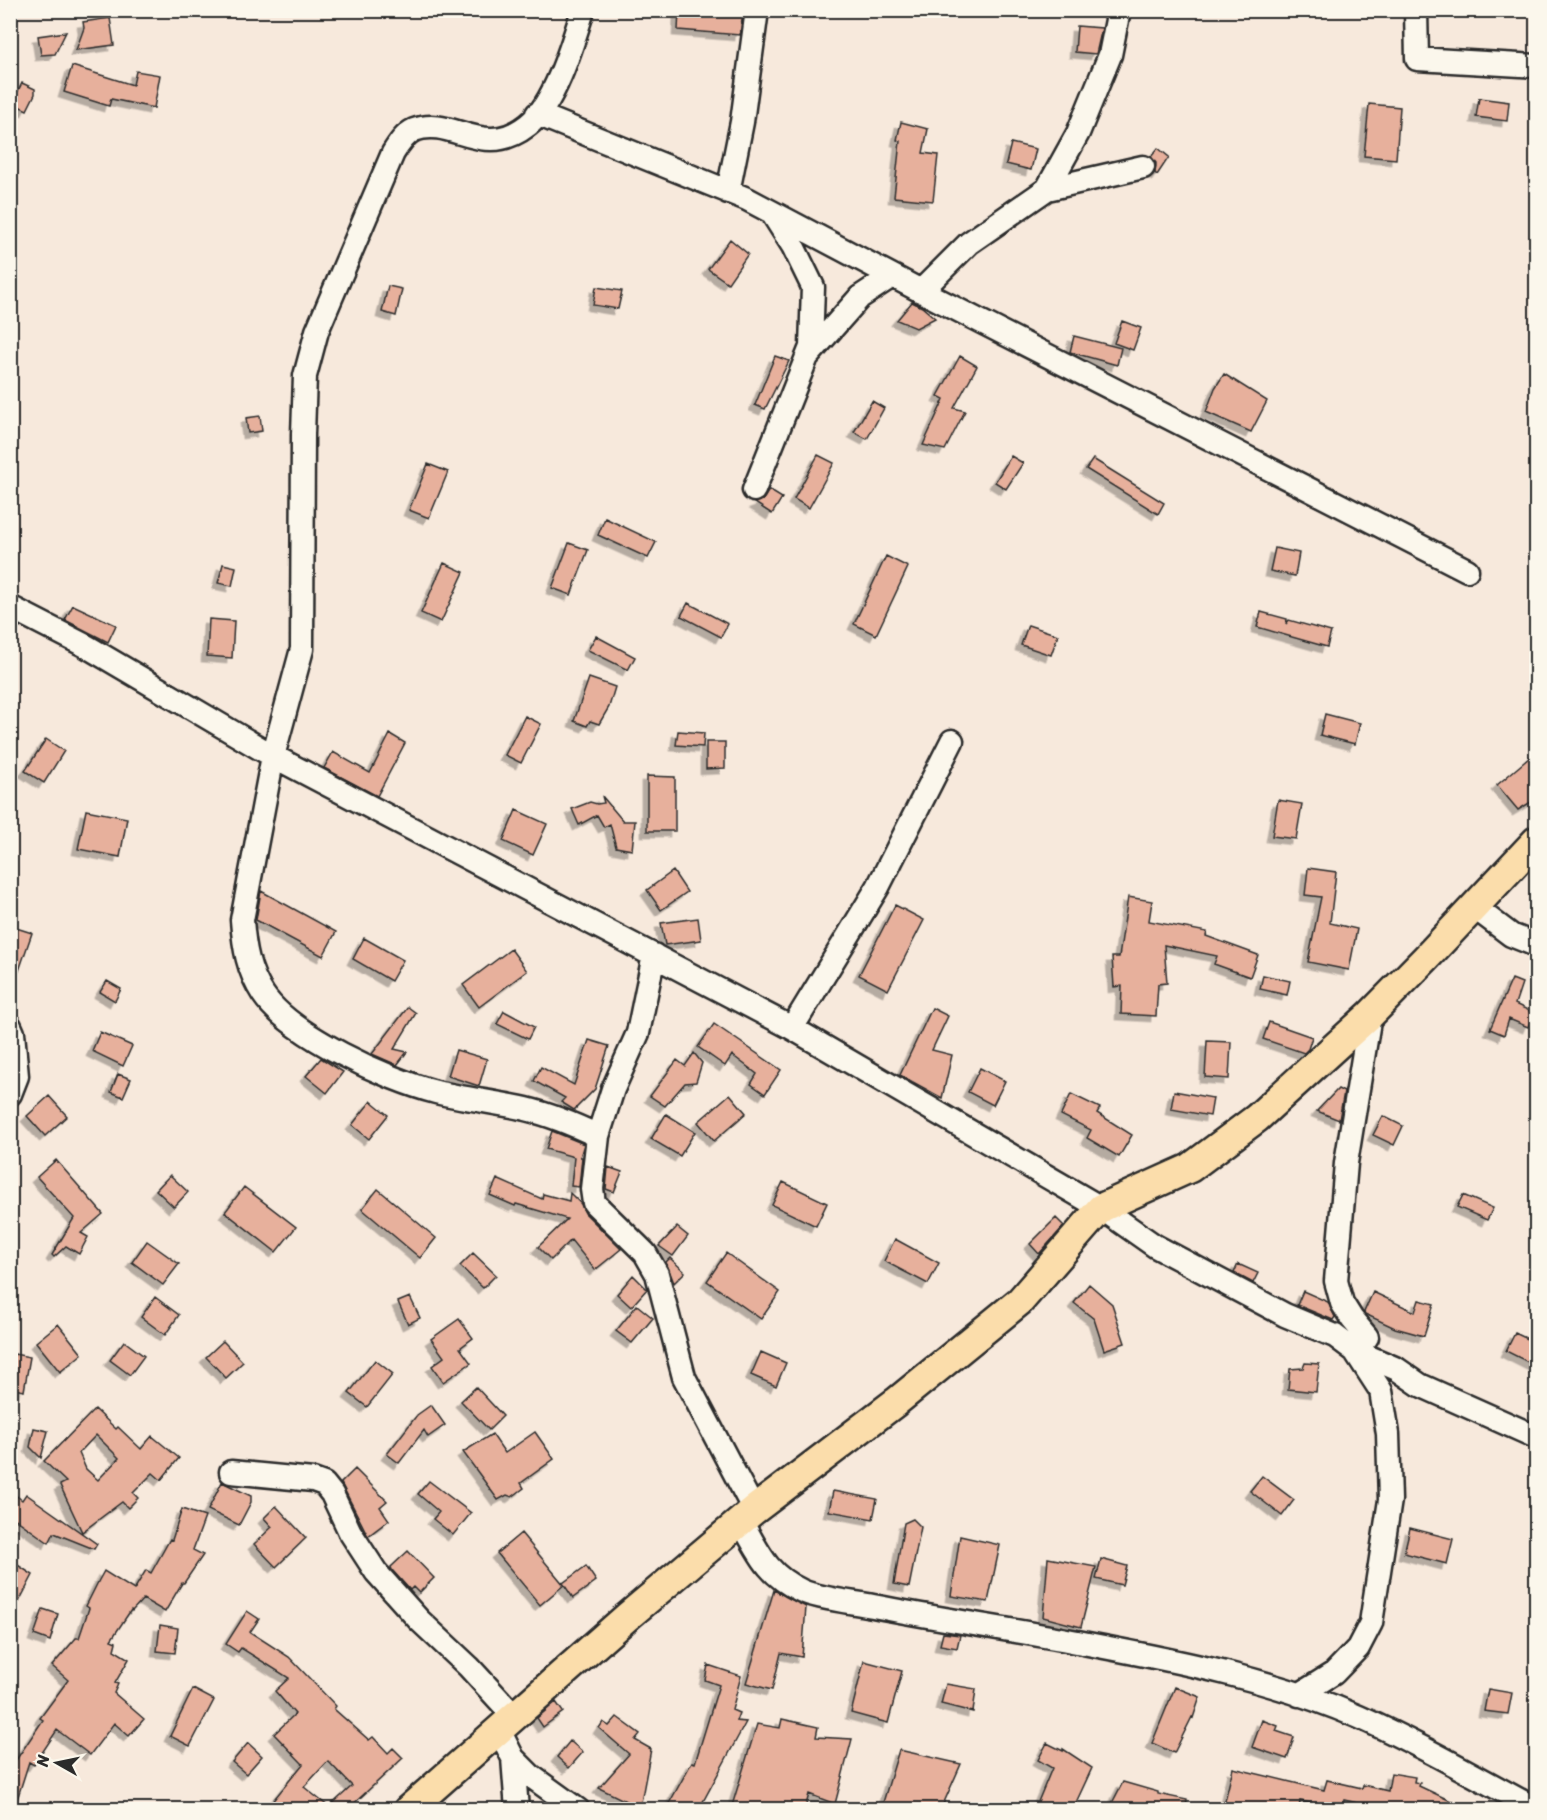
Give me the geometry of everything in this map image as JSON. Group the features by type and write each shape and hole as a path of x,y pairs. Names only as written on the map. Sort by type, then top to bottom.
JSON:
{"main road":[{"path":"408,1809 627,1617 748,1515 896,1402 1020,1301 1101,1208 1190,1168 1257,1118 1370,1014 1536,841"}],"street":[{"path":"584,10 568,57 550,97 529,125 505,138 486,140 443,128 427,128 413,130 402,140 393,153 317,331 305,376 302,649 273,756 242,920 244,945 252,973 264,995 281,1015 336,1052 405,1082 437,1092 545,1114 598,1136"},
{"path":"729,192 753,53 757,10"},
{"path":"1047,189 1078,133 1110,55 1119,10"},
{"path":"1416,10 1417,59 1536,66"},
{"path":"537,114 729,192 772,212 921,291 1467,570"},
{"path":"921,291 969,243 1047,189 1143,166"},
{"path":"754,490 811,347 813,287 793,246 772,212"},
{"path":"807,357 860,297 892,276"},
{"path":"10,607 86,646 273,756 792,1028 1101,1208 1155,1246 1285,1315 1335,1336 1356,1351 1397,1369 1420,1385 1536,1437"},
{"path":"792,1028 878,887 952,741"},
{"path":"1474,907 1511,935 1536,945"},
{"path":"654,955 638,1033 613,1089 598,1136 592,1189 594,1203 645,1253 657,1274 684,1377 748,1515 768,1568 782,1581 805,1592 929,1617 1087,1643 1220,1672 1299,1695 1359,1717 1536,1809"},
{"path":"1356,1351 1367,1337 1342,1303 1336,1281 1346,1163 1370,1014"},
{"path":"10,1026 13,1033 17,1076 10,1094"},
{"path":"1299,1695 1334,1673 1358,1648 1371,1623 1390,1500 1388,1434 1381,1391 1356,1351"},
{"path":"231,1472 313,1480 324,1484 332,1494 350,1532 376,1572 419,1620 469,1668 506,1723 513,1758 517,1809"},
{"path":"513,1758 531,1776 578,1809"}],"building":[{"path":"679,10 743,10 740,35 678,30"},
{"path":"110,18 114,45 76,50 84,28 83,22"},
{"path":"1077,26 1102,28 1096,54 1075,52"},
{"path":"66,32 55,54 41,55 38,36"},
{"path":"72,66 133,85 136,71 160,75 154,108 111,99 109,106 64,92"},
{"path":"22,83 35,89 27,110 12,103"},
{"path":"1479,98 1509,102 1507,121 1476,117"},
{"path":"1369,104 1400,107 1396,159 1364,156"},
{"path":"901,122 928,129 923,153 938,155 933,201 894,197 900,141 897,140"},
{"path":"1011,143 1036,149 1031,170 1006,164"},
{"path":"1158,148 1169,157 1157,175 1155,173 1156,163 1151,157"},
{"path":"730,239 748,254 728,283 708,269"},
{"path":"388,286 402,289 396,316 382,312"},
{"path":"596,287 622,291 618,309 593,305"},
{"path":"912,302 935,318 916,328 897,320"},
{"path":"1122,321 1141,328 1133,350 1114,343"},
{"path":"1074,336 1121,348 1117,365 1070,352"},
{"path":"775,356 789,361 765,409 755,405"},
{"path":"960,356 977,366 954,408 965,411 945,450 923,445 944,399 938,396"},
{"path":"1224,374 1267,401 1251,432 1206,412 1215,388"},
{"path":"872,401 884,408 867,439 854,432"},
{"path":"260,416 262,431 248,433 246,418"},
{"path":"818,455 834,463 809,508 794,499"},
{"path":"1011,456 1023,463 1006,489 995,482"},
{"path":"1093,459 1164,503 1158,514 1086,469"},
{"path":"428,464 448,472 429,518 409,510"},
{"path":"769,490 782,498 772,514 755,503 763,500"},
{"path":"605,518 656,542 648,558 598,535"},
{"path":"569,543 588,550 571,595 552,588"},
{"path":"1275,548 1299,553 1295,576 1270,571"},
{"path":"886,556 908,567 876,635 854,624"},
{"path":"444,563 464,572 441,622 421,613"},
{"path":"223,564 236,567 232,586 218,583"},
{"path":"688,603 728,624 721,637 681,616"},
{"path":"73,605 116,625 108,642 65,620"},
{"path":"1261,612 1287,619 1286,624 1289,620 1331,632 1327,647 1257,627"},
{"path":"209,619 234,621 232,658 207,656"},
{"path":"1028,625 1058,635 1051,655 1021,645"},
{"path":"596,636 635,657 628,670 588,650"},
{"path":"589,678 615,687 609,707 599,724 590,721 587,726 574,721"},
{"path":"1325,714 1360,723 1355,744 1320,735"},
{"path":"525,716 541,724 521,763 505,755"},
{"path":"678,731 704,733 703,747 676,745"},
{"path":"390,734 405,743 377,796 324,768 333,752 370,773"},
{"path":"46,739 64,751 44,783 25,771"},
{"path":"706,742 725,742 725,768 706,769"},
{"path":"1536,752 1536,799 1518,810 1497,785"},
{"path":"647,776 675,777 675,831 647,831"},
{"path":"602,796 623,821 635,821 632,850 616,847 610,824 604,827 597,815 579,825 572,809 590,802 604,803"},
{"path":"1278,800 1302,804 1296,839 1272,836"},
{"path":"86,810 127,818 120,857 78,849"},
{"path":"516,810 547,824 533,855 503,841"},
{"path":"1308,868 1336,872 1330,923 1357,929 1349,970 1308,962 1321,897 1305,895"},
{"path":"673,871 687,892 661,910 647,890"},
{"path":"261,891 336,932 323,956 256,920"},
{"path":"1128,897 1152,901 1149,921 1207,932 1206,936 1258,955 1250,977 1214,964 1217,956 1164,945 1167,983 1158,984 1156,1016 1121,1014 1122,986 1114,987 1112,957 1119,957"},
{"path":"895,905 924,920 888,990 859,975"},
{"path":"698,918 701,940 665,945 661,923"},
{"path":"10,926 32,933 13,988 10,988"},
{"path":"364,938 403,960 391,981 353,959"},
{"path":"511,949 527,971 479,1007 463,985"},
{"path":"1263,975 1290,981 1287,995 1260,989"},
{"path":"1512,979 1522,983 1515,1004 1534,1013 1528,1027 1509,1019 1504,1035 1490,1029"},
{"path":"107,981 121,989 115,1001 100,992"},
{"path":"408,1007 416,1013 394,1049 407,1052 397,1065 372,1054"},
{"path":"932,1008 948,1016 932,1050 952,1055 942,1098 900,1075"},
{"path":"504,1011 534,1027 528,1039 497,1024"},
{"path":"1269,1022 1312,1037 1308,1049 1304,1053 1263,1039"},
{"path":"714,1024 781,1070 765,1094 751,1084 757,1074 732,1055 725,1066 698,1047"},
{"path":"100,1032 132,1046 123,1066 92,1051"},
{"path":"589,1040 609,1046 595,1089 574,1110 561,1102 565,1098 534,1081 541,1067 574,1085"},
{"path":"1207,1041 1231,1042 1229,1079 1205,1077"},
{"path":"456,1050 487,1059 479,1086 448,1076"},
{"path":"694,1053 702,1063 696,1082 685,1083 665,1106 650,1096 677,1060 685,1066"},
{"path":"321,1058 343,1072 327,1093 306,1076"},
{"path":"980,1068 1005,1081 993,1105 968,1092"},
{"path":"118,1074 131,1079 123,1097 111,1092"},
{"path":"1338,1089 1344,1092 1339,1120 1317,1111"},
{"path":"1174,1091 1213,1098 1210,1116 1171,1109"},
{"path":"730,1094 746,1113 714,1141 698,1122"},
{"path":"1071,1094 1100,1108 1097,1113 1132,1135 1119,1157 1087,1138 1091,1130 1061,1115"},
{"path":"49,1096 67,1116 45,1136 27,1116"},
{"path":"371,1101 388,1115 369,1139 352,1125"},
{"path":"666,1114 695,1132 680,1156 651,1139"},
{"path":"1383,1116 1403,1126 1394,1145 1373,1135"},
{"path":"552,1131 584,1144 580,1157 582,1157 579,1187 571,1186 574,1157 546,1149"},
{"path":"56,1160 103,1214 81,1233 88,1237 79,1254 66,1246 54,1257 52,1255 74,1218 37,1177"},
{"path":"608,1167 622,1172 614,1192 606,1189"},
{"path":"170,1175 188,1192 174,1207 156,1190"},
{"path":"497,1179 542,1199 543,1194 569,1201 570,1193 581,1204 585,1213 621,1249 595,1270 571,1240 551,1260 538,1247 567,1219 516,1204 515,1206 490,1195"},
{"path":"783,1182 827,1203 816,1226 772,1205"},
{"path":"244,1187 296,1227 276,1252 225,1212"},
{"path":"378,1189 436,1238 420,1258 362,1209"},
{"path":"1463,1195 1493,1208 1487,1220 1457,1207"},
{"path":"1056,1218 1064,1226 1039,1254 1030,1244"},
{"path":"677,1227 688,1236 673,1256 659,1246"},
{"path":"895,1239 939,1263 928,1284 884,1261"},
{"path":"147,1241 179,1264 163,1285 132,1262"},
{"path":"473,1253 496,1275 483,1288 460,1266"},
{"path":"726,1253 780,1292 761,1319 707,1281"},
{"path":"670,1258 685,1272 674,1283 666,1262"},
{"path":"1238,1264 1258,1273 1253,1283 1234,1273"},
{"path":"633,1275 647,1289 631,1307 617,1294"},
{"path":"1089,1284 1112,1304 1125,1343 1104,1350 1094,1319 1074,1303"},
{"path":"1303,1291 1328,1302 1335,1317 1333,1320 1297,1305"},
{"path":"1373,1292 1415,1312 1419,1300 1434,1304 1424,1336 1395,1328 1365,1314"},
{"path":"155,1297 179,1315 165,1335 141,1317"},
{"path":"410,1297 420,1318 408,1324 398,1302"},
{"path":"637,1305 653,1318 632,1343 616,1331"},
{"path":"459,1319 473,1338 460,1348 471,1363 443,1382 432,1366 444,1357 431,1339"},
{"path":"58,1324 82,1354 60,1372 36,1342"},
{"path":"1515,1333 1536,1343 1536,1366 1506,1351"},
{"path":"124,1341 144,1356 130,1375 110,1360"},
{"path":"223,1341 243,1362 226,1378 206,1357"},
{"path":"761,1352 786,1363 776,1386 751,1375"},
{"path":"14,1354 30,1357 24,1391 10,1388"},
{"path":"375,1360 393,1374 367,1407 349,1393"},
{"path":"1305,1363 1319,1364 1316,1392 1288,1389 1290,1369 1303,1368"},
{"path":"476,1387 503,1416 489,1430 461,1401"},
{"path":"431,1405 445,1425 428,1437 424,1430 399,1463 387,1454 417,1415"},
{"path":"95,1409 141,1449 152,1436 179,1458 161,1480 153,1473 133,1493 138,1498 128,1508 122,1502 82,1532 60,1485 66,1482 44,1461","holes":["96,1435 119,1458 98,1480 86,1469 79,1453"]},
{"path":"34,1428 48,1431 41,1458 30,1447"},
{"path":"535,1432 554,1459 521,1483 524,1488 512,1497 507,1495 498,1500 463,1452 492,1434 505,1453"},
{"path":"355,1469 387,1501 380,1507 389,1520 368,1536 341,1483"},
{"path":"1262,1476 1294,1500 1282,1516 1250,1491"},
{"path":"429,1481 471,1513 453,1535 433,1519 439,1512 418,1494"},
{"path":"222,1482 251,1496 251,1502 239,1525 208,1510"},
{"path":"10,1491 22,1500 26,1494 97,1544 94,1549 54,1533 49,1543 10,1515"},
{"path":"833,1491 877,1499 873,1519 829,1511"},
{"path":"276,1506 306,1538 276,1567 254,1544 272,1527 264,1518"},
{"path":"182,1509 205,1517 193,1550 203,1555 182,1583 165,1612 143,1599 131,1610 111,1640 116,1642 114,1650 129,1659 115,1683 118,1684 114,1693 144,1719 129,1736 114,1723 90,1755 57,1730 34,1765 29,1762 14,1809 10,1809 10,1769 43,1720 40,1718 68,1680 52,1666 76,1638 79,1638 89,1608 86,1606 104,1571 134,1590 146,1570 151,1573 170,1539 172,1540"},
{"path":"913,1519 921,1527 909,1587 894,1584 904,1523"},
{"path":"1410,1528 1453,1539 1447,1564 1404,1553"},
{"path":"521,1533 564,1585 540,1605 497,1553"},
{"path":"960,1536 1000,1545 988,1602 951,1596"},
{"path":"408,1551 434,1578 419,1593 413,1587 410,1590 391,1567"},
{"path":"1048,1558 1096,1567 1081,1627 1043,1617"},
{"path":"1101,1559 1127,1566 1122,1585 1096,1579"},
{"path":"10,1560 33,1575 10,1619"},
{"path":"586,1566 596,1581 573,1598 563,1583"},
{"path":"774,1590 806,1607 802,1657 781,1653 772,1690 746,1683"},
{"path":"43,1609 58,1614 50,1641 34,1635"},
{"path":"247,1611 259,1619 250,1632 289,1657 336,1706 334,1709 369,1740 373,1737 388,1753 393,1748 403,1758 348,1809 266,1809 303,1764 274,1734 295,1714 275,1691 289,1678 241,1648 238,1652 226,1644","holes":["328,1761 352,1786 329,1807 304,1787"]},
{"path":"160,1625 178,1628 175,1653 157,1651"},
{"path":"943,1633 960,1635 957,1648 940,1645"},
{"path":"864,1661 902,1671 888,1723 851,1713"},
{"path":"708,1665 741,1676 732,1710 739,1713 736,1721 746,1722 699,1809 666,1809 692,1762 695,1763 719,1685 705,1680"},
{"path":"946,1684 976,1689 973,1712 941,1704"},
{"path":"1175,1687 1200,1697 1193,1718 1174,1753 1152,1743"},
{"path":"193,1689 214,1700 190,1746 170,1736"},
{"path":"1488,1689 1512,1693 1508,1714 1484,1711"},
{"path":"556,1702 563,1712 543,1727 537,1718"},
{"path":"617,1717 640,1734 635,1740 651,1749 640,1808 599,1788 629,1754 599,1728 603,1722 609,1726"},
{"path":"782,1719 818,1727 816,1737 852,1739 835,1804 809,1794 805,1809 731,1809 757,1724 780,1728"},
{"path":"1262,1720 1278,1726 1276,1731 1294,1737 1287,1759 1252,1747"},
{"path":"570,1741 583,1752 569,1768 557,1757"},
{"path":"248,1743 262,1756 246,1774 232,1762"},
{"path":"1047,1743 1063,1751 1063,1749 1092,1768 1073,1809 1035,1809 1052,1768 1038,1760"},
{"path":"899,1750 961,1764 941,1809 881,1809"},
{"path":"1233,1768 1324,1790 1327,1780 1388,1791 1391,1773 1415,1777 1414,1782 1420,1783 1419,1786 1468,1809 1384,1809 1344,1800 1342,1809 1300,1801 1299,1809 1223,1809"},
{"path":"1123,1782 1158,1792 1158,1794 1187,1800 1186,1808 1155,1806 1154,1809 1109,1809"}]}
